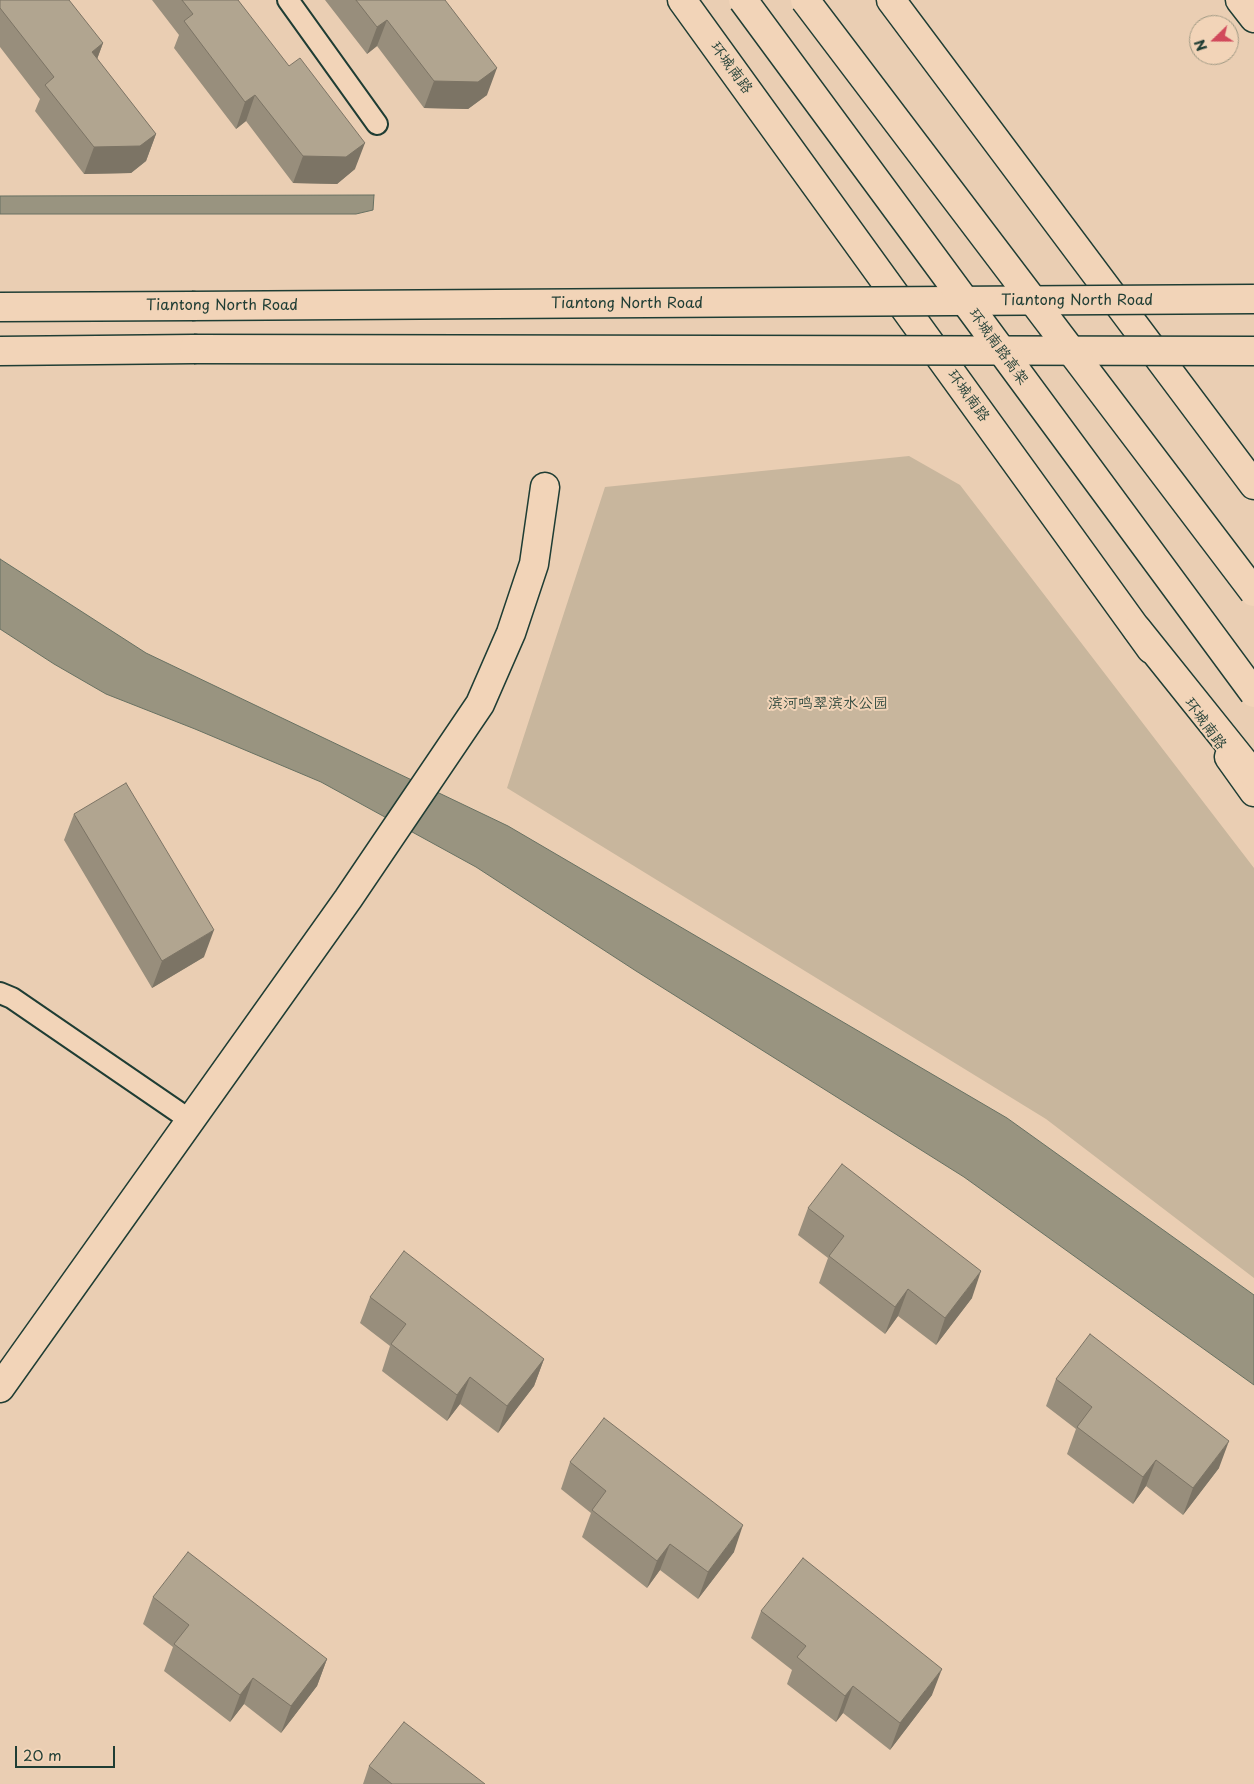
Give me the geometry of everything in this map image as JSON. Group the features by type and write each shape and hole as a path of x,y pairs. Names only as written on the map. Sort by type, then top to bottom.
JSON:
{"main road":[{"name":"环城南路","path":"682,0 1254,792"},
{"name":"环城南路高架","path":"743,0 1254,692"},
{"path":"805,0 1254,592"},
{"path":"891,0 1254,485"},
{"path":"1240,0 1254,18"},
{"name":"Tiantong North Road","path":"0,307 1254,299"},
{"path":"0,351 194,349 1254,351"},
{"path":"0,1388 348,899 480,704 511,633 534,564 545,487"},
{"path":"1137,629 1254,775"}],"lane":[{"path":"288,0 377,124"},
{"path":"0,994 12,998 190,1120"}],"green space":[{"name":"滨河鸣翠滨水公园","path":"909,456 960,485 1254,868 1254,1278 1046,1119 507,788 605,487"}],"shaded area":[{"path":"374,195 373,210 356,214 0,214 0,196"},
{"path":"0,559 146,653 508,826 1007,1118 1254,1295 1254,1385 964,1177 636,971 476,867 321,782 106,694 54,664 0,629"}],"building":[{"path":"0,0 69,0 103,43 92,52 156,134 140,146 94,147 45,85 54,77 0,8"},
{"path":"182,0 238,0 289,66 300,58 365,143 346,157 303,156 255,95 245,102 184,21 193,14"},
{"path":"356,0 445,0 497,68 478,82 434,81 387,20 377,27"},
{"path":"126,783 214,930 162,961 74,814"},
{"path":"842,1164 981,1271 945,1318 908,1289 895,1307 829,1256 844,1236 808,1208"},
{"path":"404,1251 544,1359 507,1406 470,1377 457,1395 391,1344 406,1324 370,1297"},
{"path":"1090,1334 1229,1441 1193,1488 1156,1460 1143,1477 1077,1427 1092,1407 1056,1379"},
{"path":"604,1418 743,1525 708,1572 670,1544 657,1561 592,1510 606,1491 570,1462"},
{"path":"188,1552 327,1659 291,1706 253,1678 240,1695 174,1644 189,1625 153,1597"},
{"path":"803,1558 942,1669 900,1723 853,1686 845,1696 797,1657 806,1646 761,1611"},
{"path":"404,1722 485,1784 392,1784 369,1766"}]}
